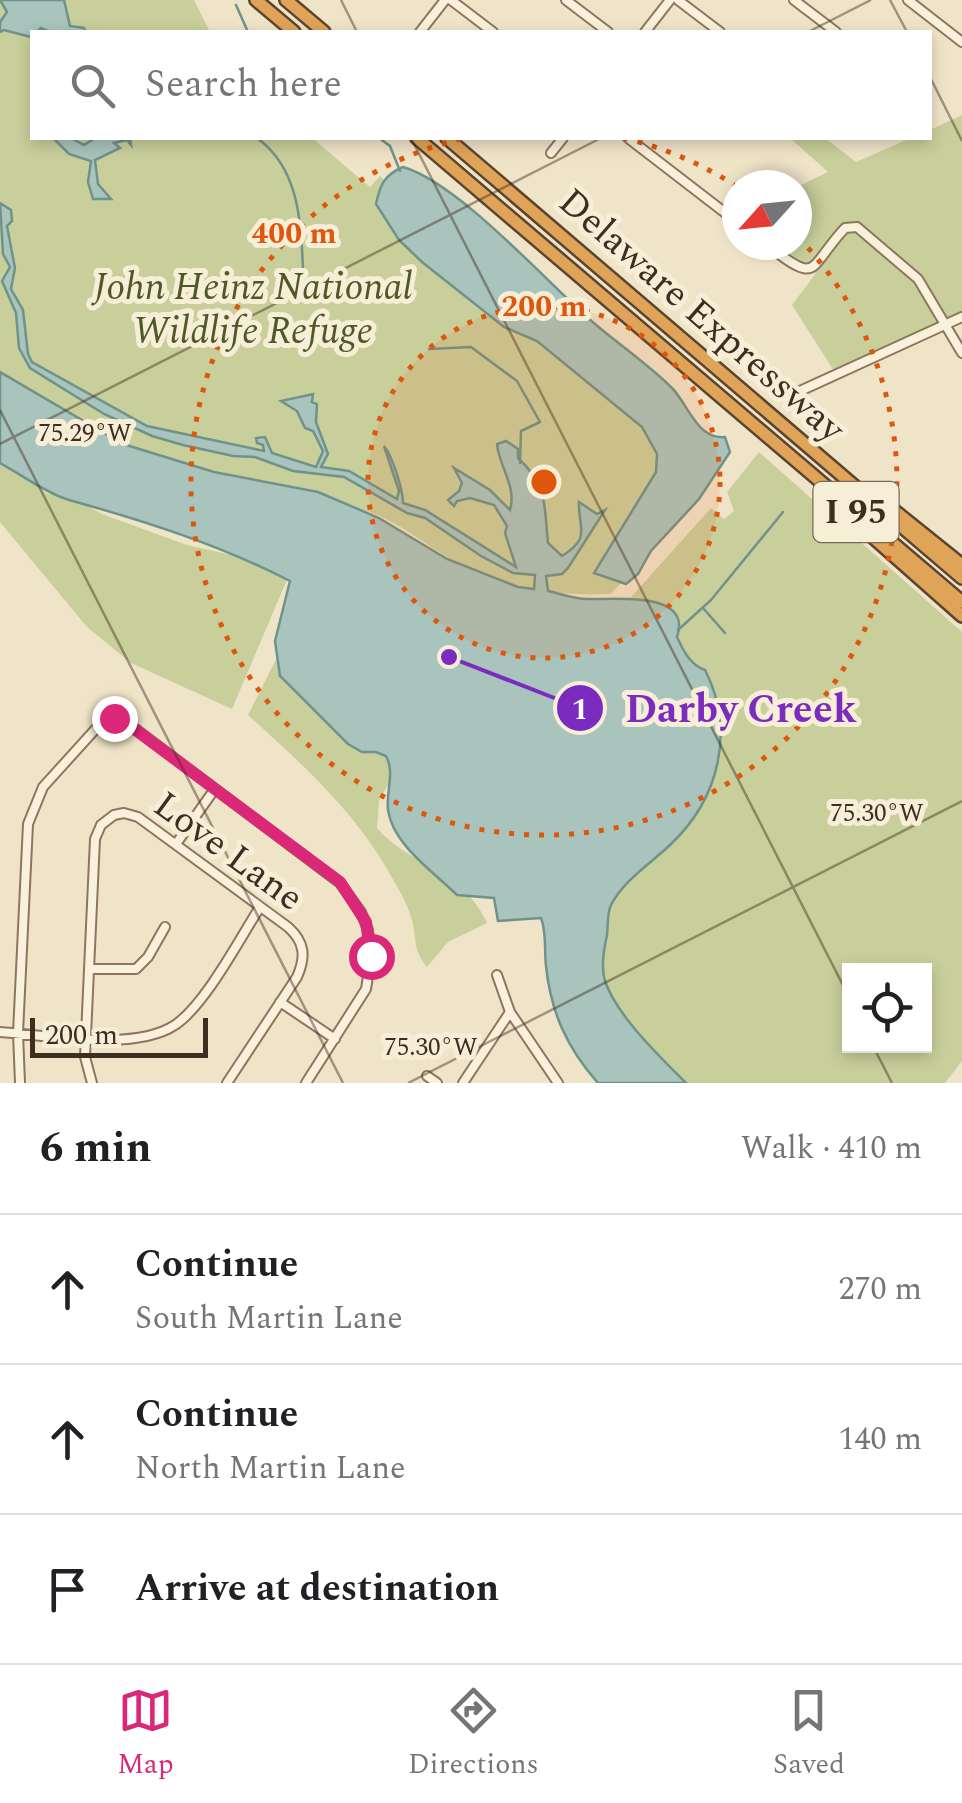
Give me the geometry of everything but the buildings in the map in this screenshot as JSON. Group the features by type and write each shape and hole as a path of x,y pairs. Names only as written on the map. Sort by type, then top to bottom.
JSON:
{"highway":[{"path":"256,0 292,30"},
{"path":"286,0 322,30"},
{"name":"Delaware Expressway","path":"419,140 962,602"},
{"name":"Delaware Expressway","path":"449,140 962,578"},
{"path":"750,422 859,526 962,616"},
{"path":"792,432 848,472 962,566"}],"street":[{"path":"422,30 448,0 490,30"},
{"path":"566,0 605,30"},
{"path":"646,30 670,0"},
{"path":"678,0 717,30"},
{"path":"794,0 833,30"},
{"path":"908,0 962,42"},
{"path":"551,153 561,140"},
{"path":"631,140 722,210"},
{"path":"787,260 797,268 808,269 845,228 855,226 914,274 962,353"},
{"path":"800,390 962,317"},
{"path":"20,1083 18,1034 28,824 43,787 101,723 114,718 125,722 340,882 361,912 370,939 370,975 360,1002 306,1083"},
{"path":"176,844 214,790"},
{"name":"Love Lane","path":"92,1083 86,1069 95,839 98,829 114,815 129,813 294,932 304,952 300,971 228,1083"},
{"path":"0,1032 144,1037 178,1023 196,1005 260,907"},
{"path":"91,969 136,969 148,957 165,927"},
{"path":"497,976 510,1012 549,1079 558,1083"},
{"path":"280,1002 335,1039"},
{"path":"463,1083 510,1012"},
{"path":"427,1076 437,1083"}],"green space":[{"name":"John Heinz National Wildlife Refuge","path":"0,0 194,0 209,30 30,30 30,140 314,140 370,187 380,176 410,208 651,427 685,512 611,594 529,589 462,566 387,519 367,511 327,509 135,448 0,388"},
{"path":"962,115 962,314 834,371 792,305 816,273 798,260 812,260 812,180 828,172 792,140 828,140 856,162 906,140 932,140 932,129"},
{"path":"759,452 962,632 962,1061 945,1083 681,1083 640,1038 596,971 634,601 631,597 711,508 724,519 734,511 727,492"},
{"path":"0,459 46,493 73,498 102,514 187,545 241,557 289,575 232,709 131,663 87,627 0,522"},
{"path":"315,582 401,762 379,801 377,828 405,852 451,879 477,905 487,923 448,942 427,967 417,948 405,901 377,852 344,809 248,715"}],"water":[{"path":"0,0 64,0 70,26 85,30 41,28 30,30 30,37 0,32 0,22 7,12"},
{"path":"55,140 75,140 84,145 92,140 127,140 114,143 120,148 95,160 98,184 111,199 93,199 88,182 91,161 69,154"},
{"path":"403,167 425,176 474,211 588,318 672,388 700,427 725,437 730,452 699,499 626,584 594,573 656,472 657,454 642,427 537,341 504,327 399,240 376,204 384,181"},
{"path":"0,203 11,210 12,221 7,226 15,268 11,289 23,310 32,362 147,426 264,451 256,438 265,437 272,453 316,467 323,451 313,431 305,428 297,411 281,401 313,394 316,422 328,454 321,467 349,471 397,499 399,491 384,446 396,473 403,503 425,510 516,567 505,533 507,526 494,505 470,498 457,501 454,506 448,500 462,483 454,468 490,490 510,510 511,493 497,444 506,441 518,449 518,458 535,478 543,496 548,543 562,556 580,538 579,502 597,514 605,510 568,568 562,574 546,576 548,591 583,599 648,601 673,611 679,622 677,637 691,661 705,670 720,717 718,763 701,807 670,845 616,896 609,912 603,958 605,981 619,1008 686,1083 598,1083 569,1043 556,1014 548,983 541,918 498,921 494,898 457,895 406,846 391,823 388,810 390,769 386,756 362,752 348,744 280,676 275,641 290,581 182,535 60,497 0,463 0,372 123,444 214,472 318,492 379,518 447,559 518,587 534,589 535,575 513,573 425,518 407,513 344,477 293,471 255,457 233,456 152,436 104,414 30,368 19,348 16,313 2,281 10,267 3,254"}],"waterway":[{"path":"236,5 247,30"},
{"path":"259,140 282,165 295,197 303,269"},
{"path":"382,140 390,146 400,171"},
{"path":"429,349 471,347 517,381 540,422 521,431 520,463"},
{"path":"678,630 711,600 783,512"},
{"path":"703,608 725,633"}],"place":[{"name":"Darby Creek","path":"449,657"}],"route":[{"path":"114,718 125,722 340,882 366,922 371,956"}]}
